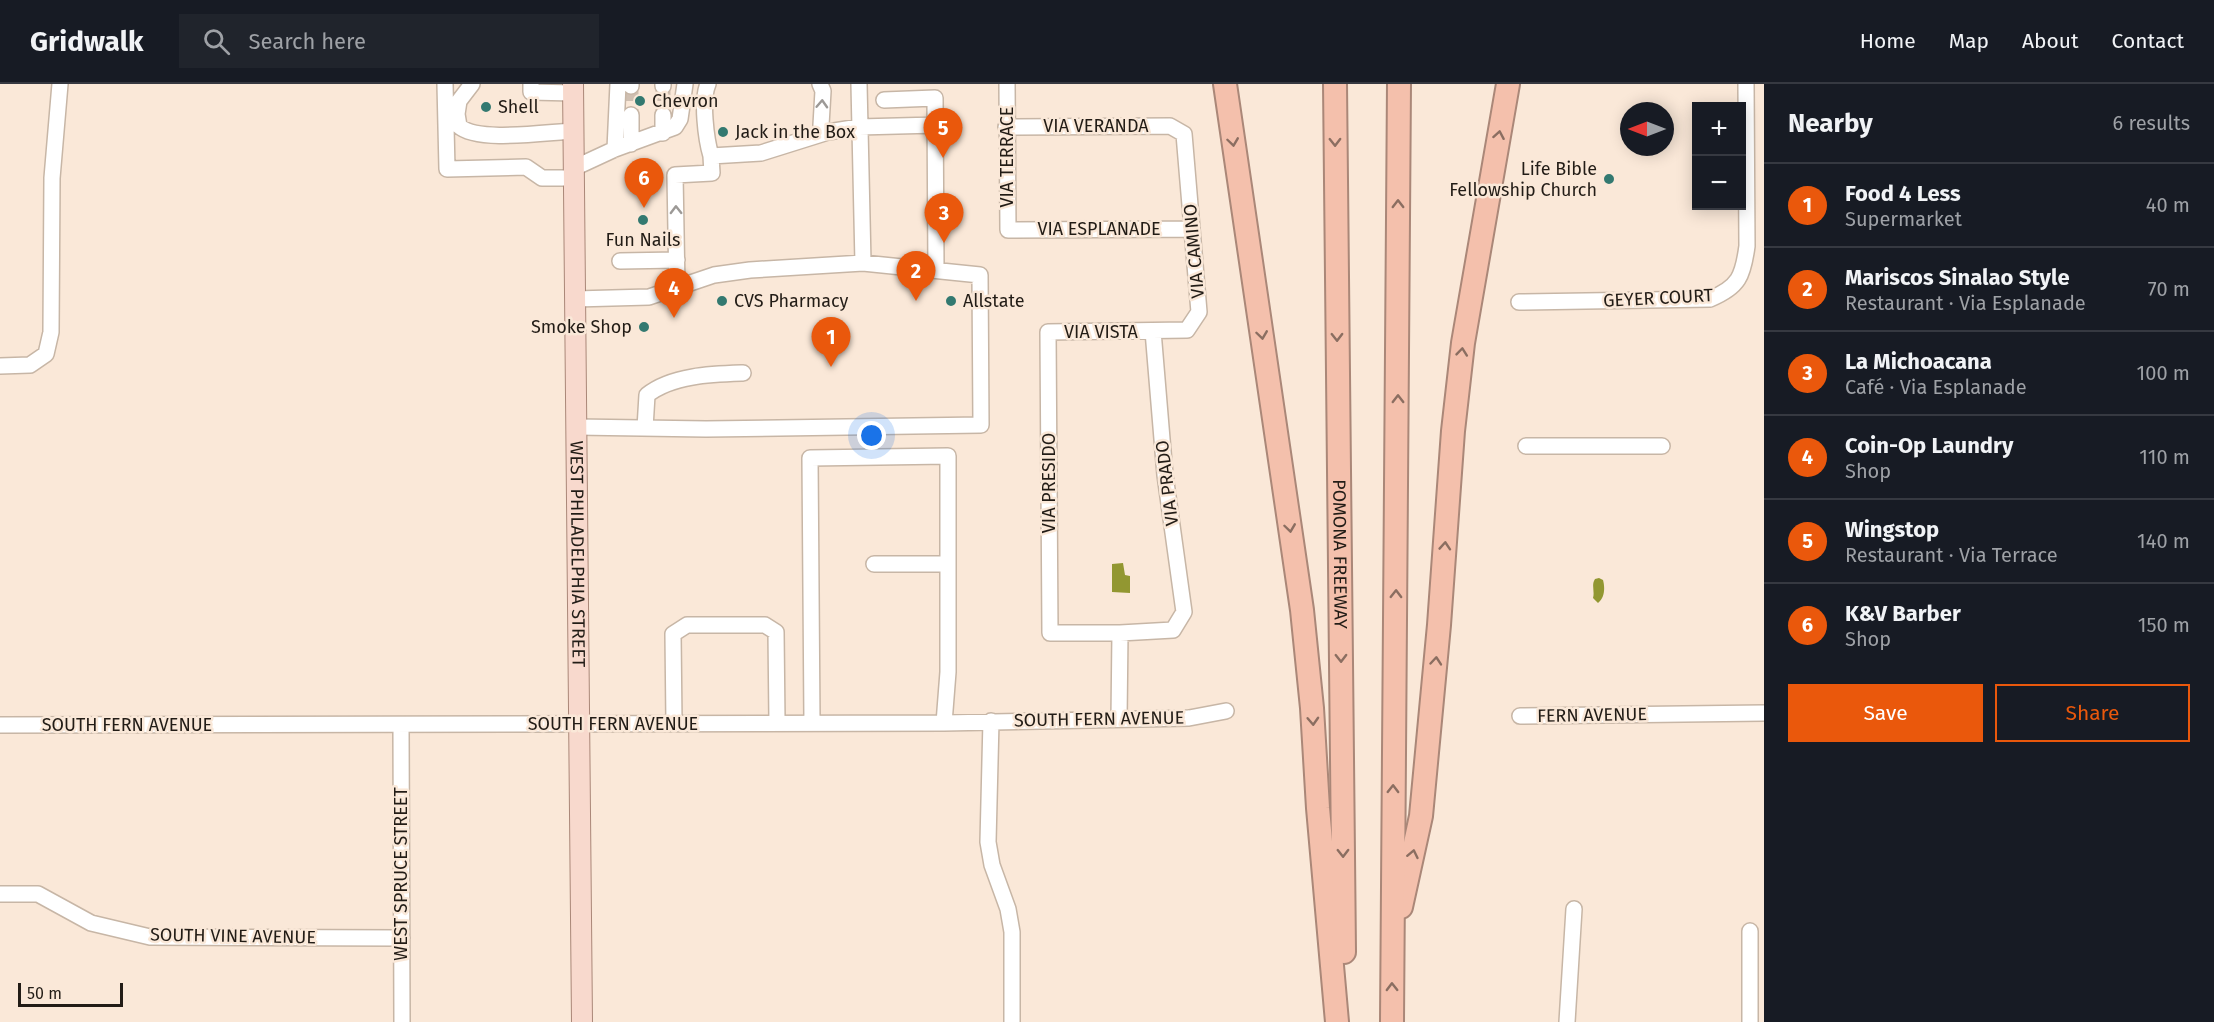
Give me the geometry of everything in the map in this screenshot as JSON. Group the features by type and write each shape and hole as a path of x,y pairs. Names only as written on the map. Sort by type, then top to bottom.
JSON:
{"highway":[{"path":"1225,84 1302,610 1337,1022"},
{"name":"POMONA FREEWAY","path":"1335,84 1345,1022"},
{"path":"1392,1022 1399,84"},
{"path":"1391,952 1421,816 1462,343 1508,84"}],"main road":[{"name":"WEST PHILADELPHIA STREET","path":"573,88 582,1022"}],"street":[{"path":"0,366 30,364 46,354 51,332 52,178 60,84"},
{"path":"445,84 447,169 526,167 542,178 574,173 615,149 675,127 681,119 685,84"},
{"path":"472,84 459,101 457,114 459,126 467,132 479,135 505,135 574,131"},
{"path":"531,84 531,92 573,88"},
{"path":"677,288 675,175 712,173 711,156 706,141 708,84"},
{"path":"820,84 823,91 821,125"},
{"path":"860,84 863,263"},
{"name":"VIA TERRACE","path":"1007,84 1008,230"},
{"name":"GEYER COURT","path":"1519,302 1710,299 1722,294 1737,282 1743,270 1747,246 1746,84"},
{"path":"615,149 627,85"},
{"path":"884,100 935,98 936,270"},
{"path":"631,115 631,144"},
{"path":"663,115 663,133"},
{"path":"711,156 761,153 828,132 859,127 936,125"},
{"name":"VIA VERANDA","path":"1006,127 1170,126 1184,134"},
{"name":"VIA CAMINO","path":"1153,332 1187,330 1199,312 1184,134"},
{"name":"VIA ESPLANADE","path":"1008,230 1191,229"},
{"path":"620,261 677,260"},
{"path":"575,300 649,297 714,275 750,270 863,263 980,275 981,425 576,427"},
{"name":"VIA VISTA","path":"1048,332 1153,332"},
{"name":"VIA PRESIDO","path":"1048,332 1050,633 1120,633"},
{"name":"VIA PRADO","path":"1120,633 1173,630 1184,612 1165,475 1153,332"},
{"path":"645,428 647,395 654,390 701,374 743,373"},
{"path":"1526,446 1662,446"},
{"path":"812,722 810,458 948,456 948,672 944,723"},
{"path":"874,564 948,564"},
{"path":"674,723 673,634 687,625 765,625 776,632 777,722"},
{"path":"1119,719 1120,633"},
{"name":"SOUTH FERN AVENUE","path":"0,725 944,723 1189,718 1226,711"},
{"name":"FERN AVENUE","path":"1520,716 1764,713"},
{"path":"991,721 988,842 992,865 1008,909 1012,932 1012,1022"},
{"name":"WEST SPRUCE STREET","path":"401,725 402,1022"},
{"name":"SOUTH VINE AVENUE","path":"0,894 38,894 91,923 150,937 402,938"},
{"path":"1567,1022 1574,909"},
{"path":"1750,931 1750,1022"}],"shaded area":[{"path":"1123,563 1125,575 1130,576 1130,593 1112,592 1112,564"},
{"path":"1595,579 1603,580 1604,589 1598,603 1593,598 1593,586"}],"tunnel":[{"path":"631,86 631,115"},
{"path":"663,86 663,115"}],"place":[{"name":"Chevron","path":"640,101"},
{"name":"Shell","path":"486,107"},
{"name":"Jack in the Box","path":"723,132"},
{"name":"Wingstop","path":"943,158"},
{"name":"Life Bible Fellowship Church","path":"1609,179"},
{"name":"K&V Barber","path":"644,208"},
{"name":"Fun Nails","path":"643,220"},
{"name":"La Michoacana","path":"944,243"},
{"name":"CVS Pharmacy","path":"722,301"},
{"name":"Mariscos Sinalao Style","path":"916,301"},
{"name":"Allstate","path":"951,301"},
{"name":"Coin-Op Laundry","path":"674,318"},
{"name":"Smoke Shop","path":"644,327"},
{"name":"Food 4 Less","path":"831,367"}]}
